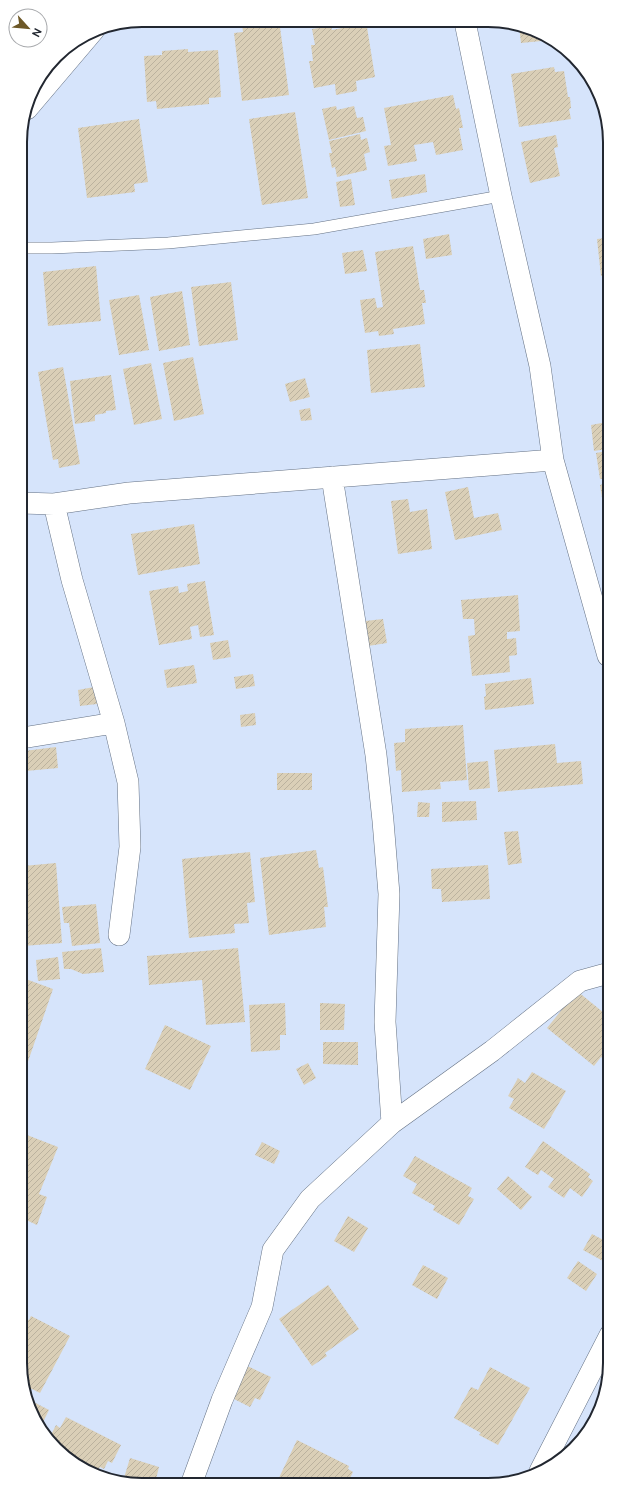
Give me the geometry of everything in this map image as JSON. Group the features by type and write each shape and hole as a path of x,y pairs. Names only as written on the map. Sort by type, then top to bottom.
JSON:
{"street":[{"path":"466,27 501,196 540,366 553,460 603,638"},
{"path":"36,99 83,43"},
{"path":"27,503 54,504 129,493 553,460"},
{"path":"332,477 376,756 383,821 389,894 385,1022 392,1123"},
{"path":"54,504 72,580 114,724 128,782 130,847 119,935"},
{"path":"27,737 114,724"},
{"path":"193,1478 222,1400 262,1307 273,1250 310,1199 392,1123 492,1051 580,981 603,974"},
{"path":"545,1463 603,1349"}],"lane":[{"path":"27,248 168,243 314,229 501,196"}],"building":[{"path":"242,27 280,27 289,95 242,101 234,33 243,32"},
{"path":"331,27 332,30 347,27 367,27 375,77 356,81 357,91 336,95 335,84 314,88 309,61 313,61 311,45 315,45 312,29"},
{"path":"520,32 543,41 521,43"},
{"path":"188,49 188,52 218,50 221,97 209,98 209,104 157,109 156,101 147,102 144,56 162,55 162,51"},
{"path":"554,67 555,72 564,71 568,97 570,97 571,108 569,109 571,119 519,127 511,74"},
{"path":"453,95 456,109 459,108 463,128 459,128 463,150 436,155 433,142 414,145 417,161 388,166 384,146 391,145 384,108"},
{"path":"336,106 337,110 354,106 357,118 363,117 366,131 329,140 322,109"},
{"path":"295,112 308,198 262,205 249,119"},
{"path":"139,119 148,182 134,184 135,192 87,198 78,128"},
{"path":"360,134 361,140 367,138 370,152 364,154 367,170 337,177 335,167 332,168 329,153 332,153 329,141"},
{"path":"556,135 558,147 554,148 560,176 530,183 521,142"},
{"path":"425,174 427,192 392,199 389,180"},
{"path":"351,179 355,205 340,207 336,182"},
{"path":"449,234 452,255 426,259 423,239"},
{"path":"603,238 603,276 601,276 597,239"},
{"path":"413,246 420,290 424,290 426,303 422,303 425,324 393,329 394,334 379,336 378,331 365,333 360,300 375,298 377,308 383,307 375,252"},
{"path":"363,250 367,271 345,274 342,253"},
{"path":"96,266 101,321 48,326 43,272"},
{"path":"231,282 238,340 199,346 191,287"},
{"path":"182,291 190,345 159,351 150,297"},
{"path":"139,295 149,350 119,355 109,300"},
{"path":"420,344 425,387 371,393 367,350"},
{"path":"193,357 204,414 174,421 163,363"},
{"path":"151,363 162,419 134,425 123,369"},
{"path":"63,367 80,464 59,468 58,459 53,460 38,372"},
{"path":"111,375 116,410 106,411 106,413 95,415 95,421 75,424 70,381"},
{"path":"305,378 310,397 290,402 285,384"},
{"path":"310,408 312,420 301,421 299,410"},
{"path":"603,423 603,450 594,451 591,425"},
{"path":"603,452 603,479 600,479 596,453"},
{"path":"603,484 603,504 600,485"},
{"path":"468,487 474,518 498,513 502,530 455,540 445,492"},
{"path":"408,499 410,512 427,509 432,549 398,554 391,501"},
{"path":"194,524 200,564 138,575 131,534"},
{"path":"205,581 214,635 200,637 198,625 190,627 192,639 159,645 149,591 178,586 179,593 188,591 187,584"},
{"path":"518,595 520,631 507,632 507,639 516,638 517,655 509,656 510,672 472,676 468,636 475,635 474,619 463,619 461,600"},
{"path":"383,619 387,643 368,646 365,621"},
{"path":"228,640 231,657 213,660 210,643"},
{"path":"194,665 197,683 167,688 164,670"},
{"path":"253,674 255,686 236,689 234,677"},
{"path":"531,678 534,704 485,710 485,684"},
{"path":"94,687 97,704 80,706 78,690"},
{"path":"255,713 256,725 241,727 240,715"},
{"path":"463,725 467,780 440,782 441,789 402,792 401,770 396,771 394,743 405,742 405,729"},
{"path":"555,744 557,763 581,761 583,784 498,792 494,750"},
{"path":"56,747 58,768 27,771 27,751"},
{"path":"488,761 490,788 469,790 467,763"},
{"path":"277,773 312,773 312,790 277,790"},
{"path":"476,801 477,820 442,822 442,802"},
{"path":"418,802 430,803 429,817 417,817"},
{"path":"518,831 522,863 508,865 504,832"},
{"path":"316,850 319,868 323,867 328,907 324,907 326,927 269,935 260,858"},
{"path":"250,852 255,902 247,903 249,923 234,924 235,933 189,938 182,859"},
{"path":"56,863 62,943 27,946 27,866"},
{"path":"488,865 490,899 442,902 441,889 432,889 431,869"},
{"path":"96,904 100,943 72,946 69,923 64,923 62,907"},
{"path":"101,948 104,972 83,974 71,969 64,969 62,952"},
{"path":"238,948 245,1022 206,1025 202,980 149,985 147,956"},
{"path":"58,957 60,979 38,981 36,960"},
{"path":"27,979 53,989 27,1064"},
{"path":"577,991 603,1012 603,1059 601,1057 594,1066 547,1028"},
{"path":"285,1003 286,1035 280,1035 280,1050 251,1052 249,1005"},
{"path":"320,1003 345,1004 344,1030 320,1030"},
{"path":"165,1025 211,1046 190,1090 145,1069"},
{"path":"323,1042 358,1042 358,1065 323,1064"},
{"path":"308,1063 316,1078 304,1085 296,1069"},
{"path":"532,1072 566,1091 544,1129 509,1108 514,1099 508,1096 518,1078 525,1083"},
{"path":"27,1135 58,1147 39,1194 47,1197 37,1225 27,1220"},
{"path":"543,1141 590,1174 588,1177 593,1181 582,1197 570,1188 564,1198 548,1187 554,1179 541,1170 538,1175 525,1167"},
{"path":"262,1142 280,1151 274,1164 255,1155"},
{"path":"415,1156 472,1188 468,1196 474,1199 459,1225 433,1210 435,1206 412,1193 417,1184 403,1176"},
{"path":"508,1176 532,1197 521,1210 497,1189"},
{"path":"348,1216 368,1228 354,1252 334,1241"},
{"path":"592,1234 603,1240 603,1261 583,1250"},
{"path":"578,1261 597,1274 586,1291 567,1278"},
{"path":"423,1265 448,1278 437,1299 412,1285"},
{"path":"328,1285 359,1329 325,1353 327,1356 312,1366 279,1319"},
{"path":"31,1316 70,1336 40,1393 30,1388 28,1378 27,1319 29,1320"},
{"path":"245,1365 271,1377 260,1400 255,1398 250,1407 230,1397"},
{"path":"490,1367 530,1388 498,1445 479,1435 481,1433 454,1418 471,1387 478,1390"},
{"path":"34,1402 49,1410 43,1422"},
{"path":"66,1417 121,1445 112,1463 108,1461 104,1469 100,1467 99,1469 78,1459 56,1439 52,1434 56,1425 60,1428"},
{"path":"297,1440 349,1466 348,1469 353,1472 350,1478 279,1478"},
{"path":"130,1458 159,1467 156,1478 124,1477"}]}
